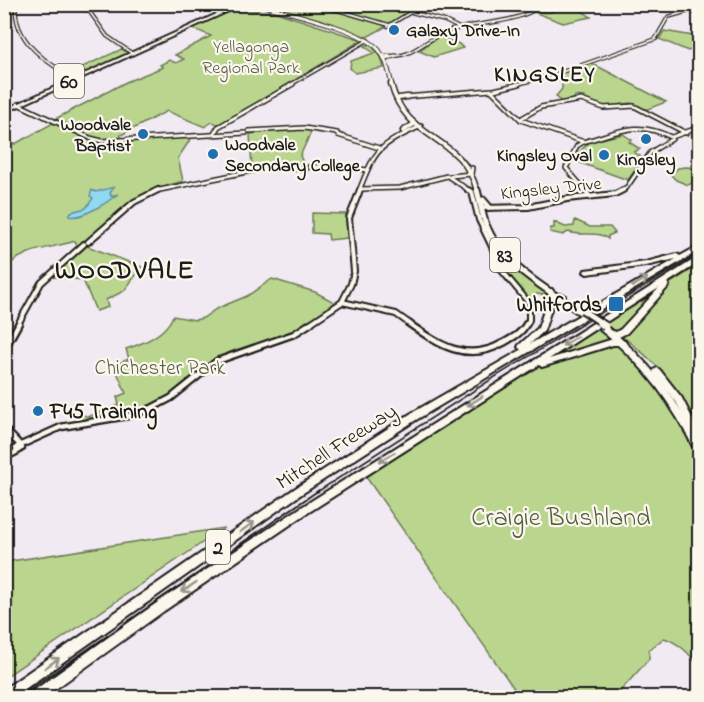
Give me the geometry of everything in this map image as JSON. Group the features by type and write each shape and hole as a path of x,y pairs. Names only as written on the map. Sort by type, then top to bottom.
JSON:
{"highway":[{"name":"60","path":"5,111 241,4"},
{"path":"587,272 663,261 699,247"},
{"name":"Mitchell Freeway","path":"4,696 297,492 486,372 699,247"},
{"name":"Mitchell Freeway","path":"33,698 160,607 303,511 699,259"},
{"path":"513,377 559,357 615,341 615,334 690,265"},
{"path":"486,372 535,336 556,294"}],"main road":[{"path":"260,4 325,24 367,41 386,56"},
{"path":"260,4 367,41"},
{"path":"681,4 699,14"},
{"path":"325,24 333,25"},
{"path":"4,50 6,56 4,65"},
{"name":"83","path":"386,56 402,112 417,126 449,146"},
{"path":"403,131 417,126"},
{"name":"83","path":"417,126 449,146 470,172 483,200 492,230 509,255 556,294"},
{"name":"83","path":"470,172 486,208 488,230 503,252 522,271 615,334 663,378 691,420 699,441"},
{"name":"83","path":"615,334 664,386 683,416 699,453"},
{"path":"691,420 699,426"}],"street":[{"path":"17,4 15,15 36,55 51,67 76,78"},
{"path":"84,4 107,36 131,53"},
{"path":"317,4 388,25 423,4"},
{"path":"386,56 416,51 438,34 458,28 519,19 533,13 543,4"},
{"path":"399,96 493,90 553,75 656,39 668,17 692,11"},
{"path":"411,12 445,21 458,28"},
{"path":"214,134 217,129 367,41"},
{"path":"493,90 521,119 540,127 566,133 584,142"},
{"path":"521,119 541,108 579,100 604,108 634,106 686,133"},
{"path":"21,105 86,136 102,141 304,129 338,134 379,147"},
{"path":"379,147 417,126"},
{"name":"Kingsley Drive","path":"486,208 528,206 570,198 611,195 623,189 647,155 671,138 699,127"},
{"path":"590,197 581,182 569,171 567,165 584,142 639,128 654,129 671,138"},
{"path":"4,457 19,447 73,425 133,415 152,408 171,398 217,362 294,334 311,325 341,301 351,284 354,271 348,221 365,170 379,147 403,131"},
{"path":"4,350 41,283 134,202 161,188 256,170 334,167 365,170"},
{"path":"359,188 400,189 432,178 470,172"},
{"path":"341,301 396,314 436,343 463,352 494,349 524,330 530,313 527,299 498,266 481,225 472,192 449,176"},
{"path":"6,430 19,447"}],"green space":[{"path":"291,5 315,5 387,26 367,37 273,7 283,8"},
{"name":"Yellagonga Regional Park","path":"320,5 422,5 388,24"},
{"path":"561,5 573,5 591,17 563,23 536,13 538,11 551,12"},
{"name":"Yellagonga Regional Park","path":"235,9 276,12 362,40 220,125 212,122 205,127 167,111 121,135 120,140 95,139 55,119 126,82 163,67 160,65 169,60 176,63 184,59 175,55 211,36 192,28"},
{"path":"664,31 699,37 699,47 688,51 659,39"},
{"path":"439,36 463,48 434,57 419,51"},
{"path":"370,44 381,57 384,68 355,73 350,68 351,61 374,53 364,46"},
{"path":"122,49 129,53 77,77 69,73"},
{"path":"590,63 666,102 645,110 631,103 604,107 584,97 575,96 574,99 561,102 556,96 562,89 562,83 553,76"},
{"name":"Yellagonga Regional Park","path":"53,123 89,140 102,142 192,137 178,158 183,181 138,199 78,247 75,241 38,250 22,256 5,268 4,142 15,144"},
{"path":"293,129 312,130 300,156 302,168 252,169 250,134"},
{"path":"623,134 632,140 629,142 640,149 634,152 643,158 628,180 572,160 589,142"},
{"path":"678,168 699,168 699,180 688,185 671,175"},
{"path":"312,213 346,214 347,238 329,240 328,234 312,233"},
{"path":"575,220 590,227 610,227 615,233 608,236 608,239 595,234 568,232 563,235 550,232 551,228 554,228 554,222 565,227 574,226"},
{"path":"87,246 142,267 124,291 106,300 108,307 96,311 83,280 52,277"},
{"path":"499,249 546,289 551,296 537,294 529,299 502,270 494,250"},
{"path":"699,265 699,430 669,380 634,346 605,324"},
{"name":"Chichester Park","path":"272,279 315,292 336,303 292,332 233,351 216,359 169,396 151,406 134,413 78,422 79,412 87,417 119,405 117,397 126,393 114,365 129,359 126,349 147,341 159,333 173,316 195,320 203,318 216,309 247,296"},
{"name":"Craigie Bushland","path":"599,328 638,361 671,399 699,463 699,663 697,665 683,648 664,638 649,650 649,659 615,697 520,697 366,477"},
{"path":"224,528 5,677 5,562"}],"water":[{"path":"114,187 110,193 111,196 118,194 108,201 87,213 74,217 69,216 71,212 86,208 93,198 90,196 92,190 96,192"}],"railway":[{"path":"317,492 495,377 700,253"},
{"path":"17,698 319,490"}],"place":[{"name":"Galaxy Drive-In","path":"394,30"},
{"name":"Woodvale Baptist","path":"143,134"},
{"name":"Kingsley","path":"646,139"},
{"name":"Woodvale Secondary College","path":"213,154"},
{"name":"Kingsley Oval","path":"604,155"},
{"name":"Whitfords","path":"616,304"},
{"name":"F45 Training","path":"38,411"}],"district":[{"name":"KINGSLEY","path":"545,73"},
{"name":"WOODVALE","path":"125,269"}]}
